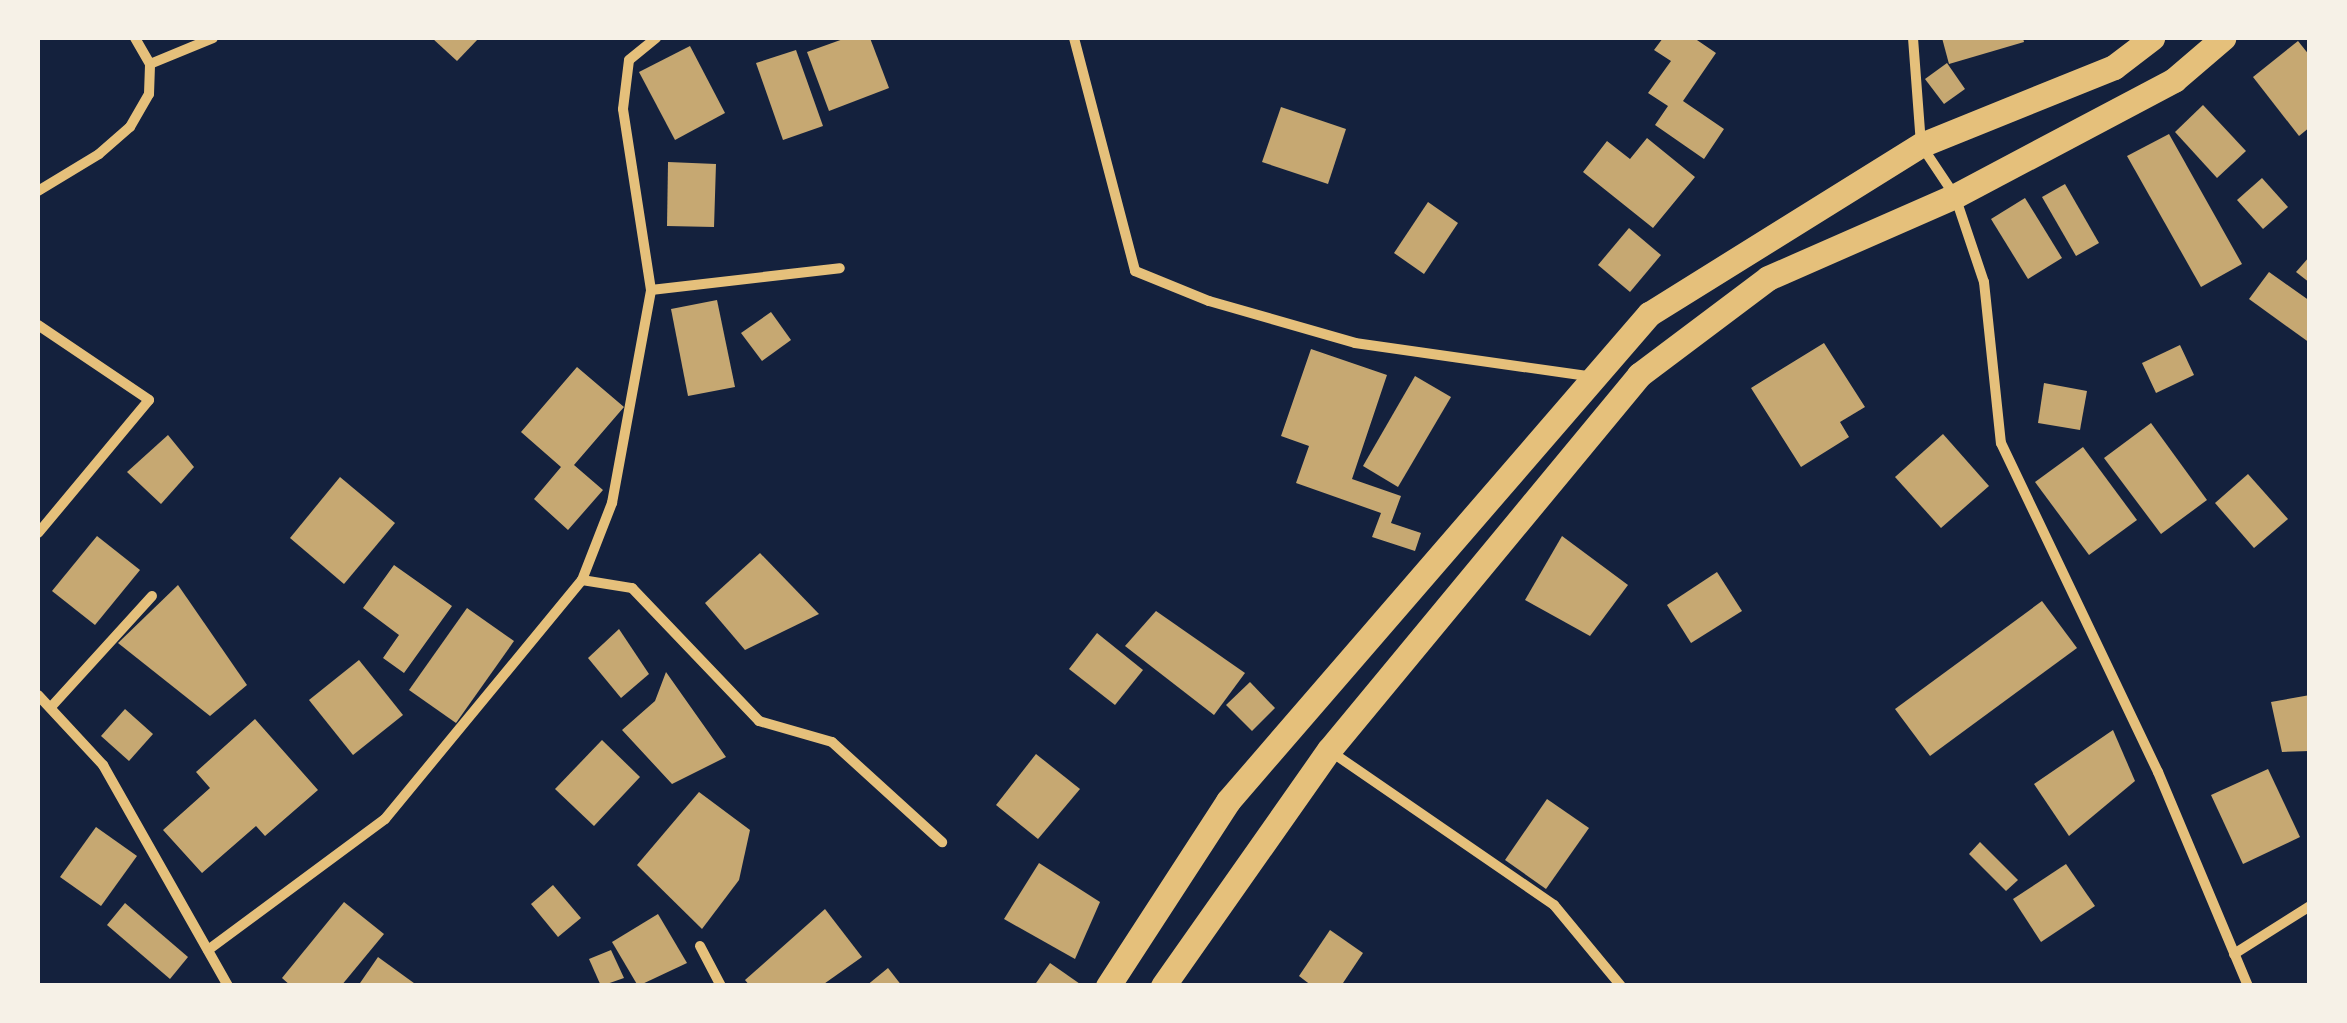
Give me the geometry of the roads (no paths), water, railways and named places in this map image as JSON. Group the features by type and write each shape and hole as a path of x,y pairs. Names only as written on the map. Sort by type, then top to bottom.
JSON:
{"main road":[{"path":"1108,986 1228,802 1649,314 1922,145 2114,67 2152,38"},
{"path":"1164,986 1329,750 1639,375 1768,278 1954,196 2174,80 2223,38"}],"street":[{"path":"38,190 99,154 130,126 148,94 150,64 136,38"},
{"path":"150,64 213,38"},
{"path":"208,950 385,818 582,580 612,503 651,290 622,109 629,60 656,38"},
{"path":"1074,38 1134,271 1209,301 1355,343 1594,378"},
{"path":"1913,38 1922,145 1954,196 1984,282 2001,443 2158,772 2248,986"},
{"path":"651,290 840,268"},
{"path":"38,326 149,400 38,532"},
{"path":"582,580 632,588 759,721 832,742 942,842"},
{"path":"52,707 152,596"},
{"path":"38,695 103,765 228,986"},
{"path":"1329,750 1554,905 1621,986"},
{"path":"2234,954 2310,906"},
{"path":"700,946 721,986"}]}
